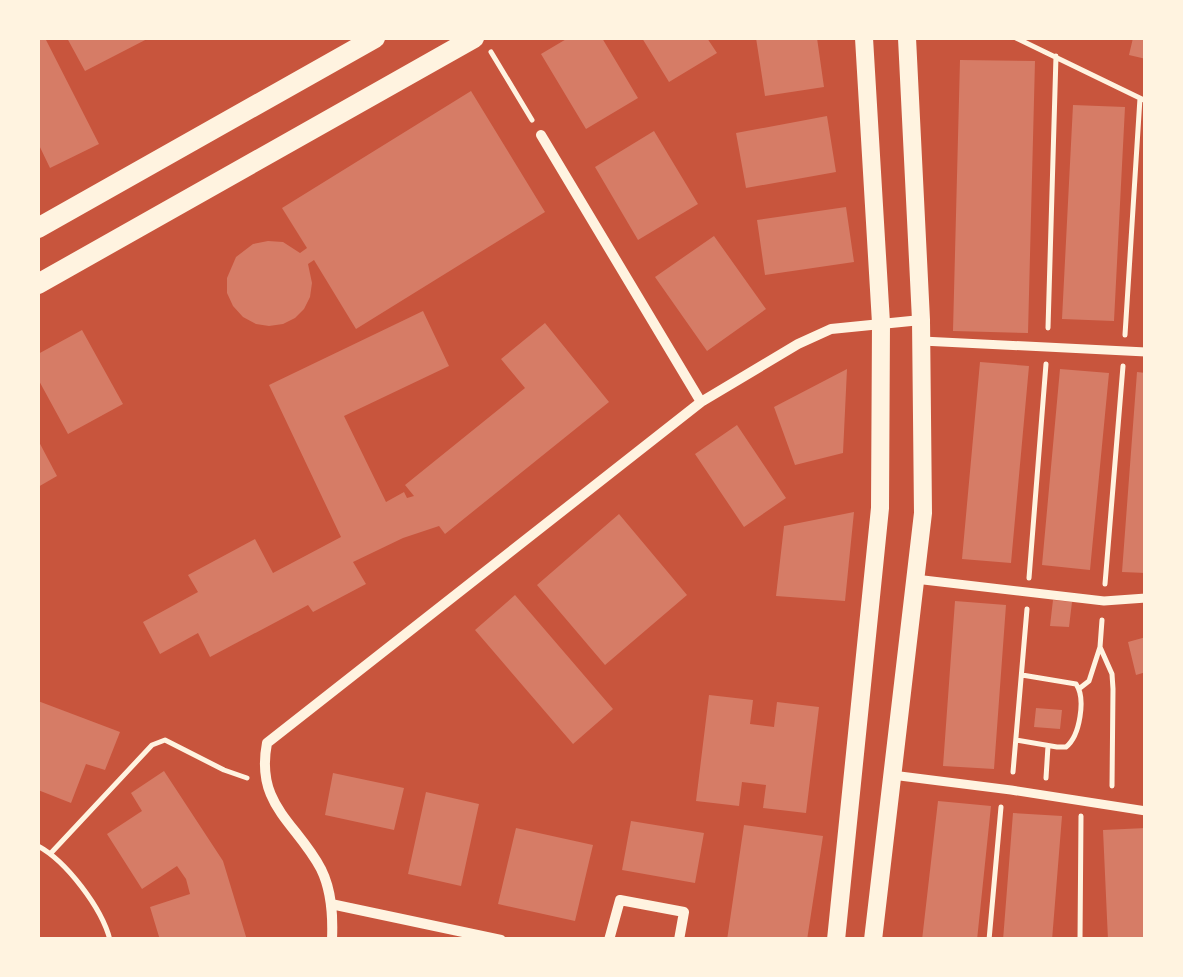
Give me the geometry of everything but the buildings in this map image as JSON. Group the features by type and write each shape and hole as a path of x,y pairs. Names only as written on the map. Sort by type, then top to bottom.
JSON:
{"main road":[{"path":"38,228 375,38"},
{"path":"38,284 478,38"}],"street":[{"path":"836,940 880,508 881,322 864,38"},
{"path":"873,940 923,513 922,320 907,38"},
{"path":"541,135 700,402"},
{"path":"332,940 331,904 321,869 276,808 266,784 263,764 267,743 700,402 831,329 922,320"},
{"path":"922,341 1146,352"},
{"path":"915,579 1104,601 1146,598"},
{"path":"892,775 1146,811"},
{"path":"609,940 620,900 684,912 679,940"},
{"path":"331,904 501,940"}],"path":[{"path":"478,38 541,135"},
{"path":"1016,38 1143,100 1100,648 1089,680 1080,688 1076,738 1066,747 1016,740"},
{"path":"989,940 1016,740 1048,347 1056,56"},
{"path":"1100,648 1114,689 1112,806"},
{"path":"1022,675 1070,682 1080,688"},
{"path":"51,853 152,745 164,740 224,770 266,784"},
{"path":"1044,796 1048,746"},
{"path":"1080,940 1081,803"},
{"path":"38,846 51,853 83,889 110,940"}]}
